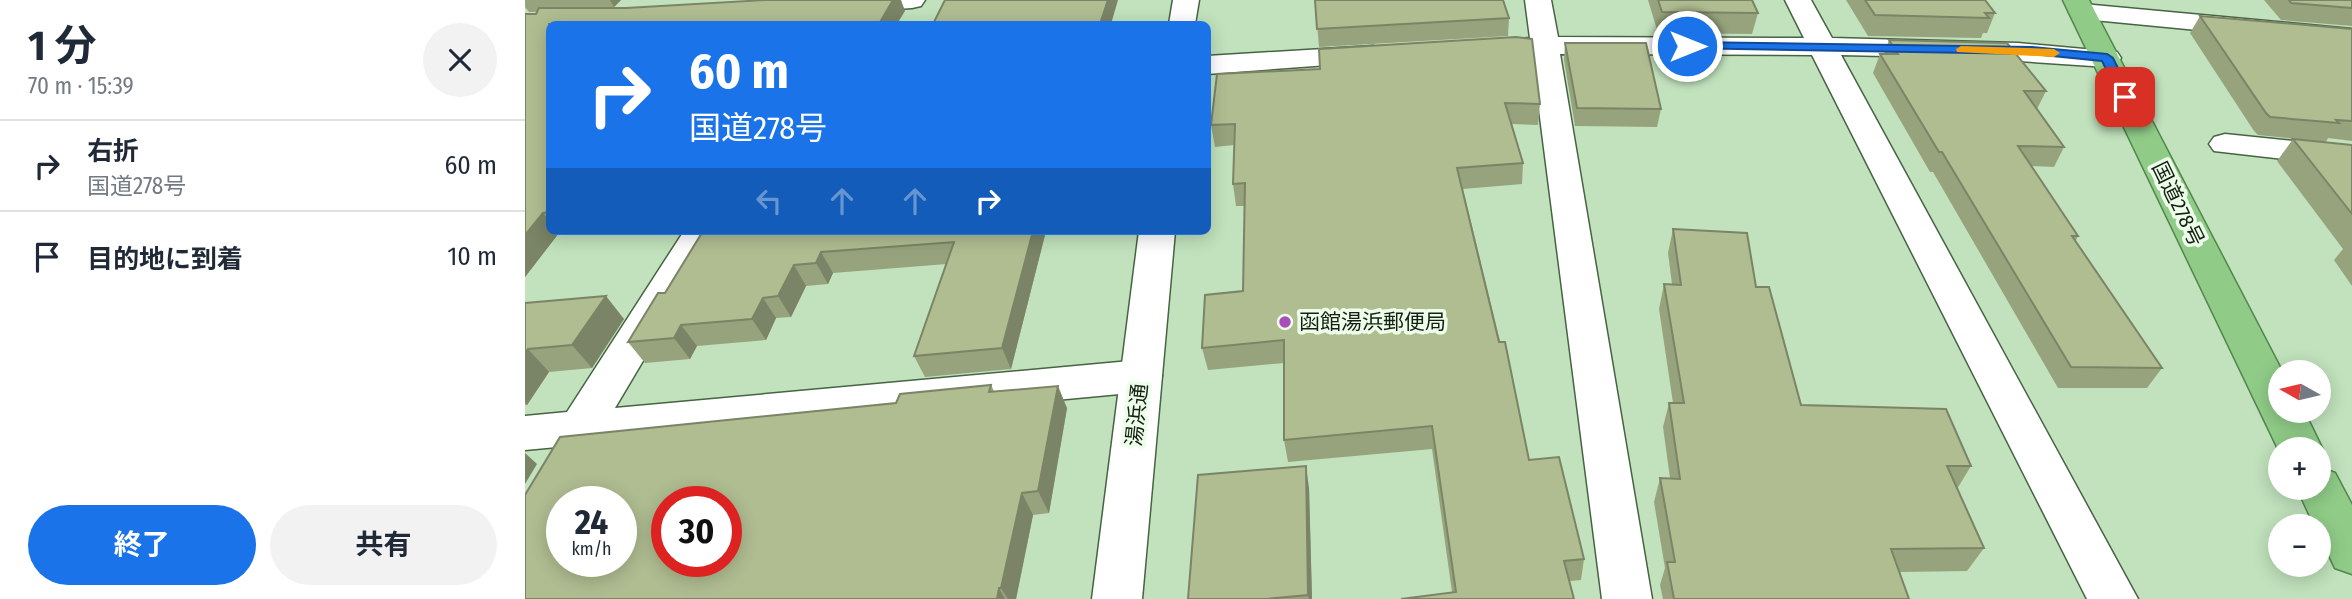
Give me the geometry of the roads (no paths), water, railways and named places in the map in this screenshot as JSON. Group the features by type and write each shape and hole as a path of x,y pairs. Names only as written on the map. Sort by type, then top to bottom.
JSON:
{"highway":[{"name":"国道278号","path":"2079,6 2268,384"},
{"path":"2326,500 2352,552"}],"street":[{"path":"835,8 912,0"},
{"path":"1182,21 1186,0"},
{"path":"1538,0 1627,599"},
{"path":"1798,0 2113,599"},
{"path":"2079,6 2352,37"},
{"path":"1450,51 1545,45 1823,46 2032,51 2107,58"},
{"path":"1211,65 1396,54"},
{"path":"2225,144 2352,158"},
{"path":"580,428 700,235"},
{"name":"湯浜通","path":"1117,599 1157,235"},
{"path":"525,433 1141,376"}],"place":[{"name":"函館湯浜郵便局","path":"1285,322"}]}
